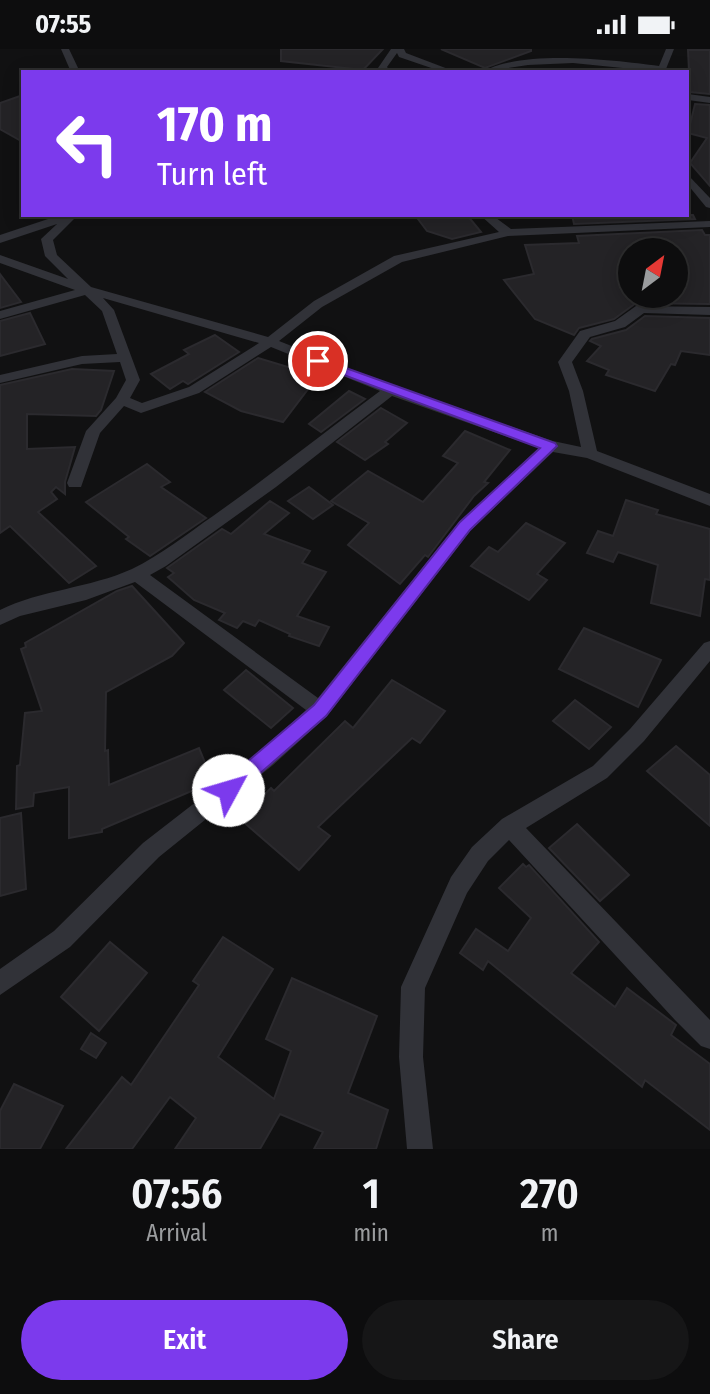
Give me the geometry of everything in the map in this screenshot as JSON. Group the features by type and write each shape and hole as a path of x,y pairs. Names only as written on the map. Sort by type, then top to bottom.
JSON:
{"street":[{"path":"65,49 75,70"},
{"path":"384,70 382,68 398,49 402,55 446,70"},
{"path":"663,70 670,49"},
{"path":"492,70 509,64 552,62 651,70"},
{"path":"689,97 710,100"},
{"path":"689,179 710,205"},
{"path":"0,239 67,217"},
{"path":"71,217 47,239 51,256 108,310 133,380 122,400 93,432 75,483"},
{"path":"488,217 508,233"},
{"path":"122,400 141,408 194,390 270,342 318,304 398,259 508,233 710,224"},
{"path":"0,259 88,290 270,342 390,390 550,446 590,454 710,500"},
{"path":"0,315 88,290"},
{"path":"590,454 576,391 565,362 585,334 620,324 640,309 710,311"},
{"path":"0,379 82,360 126,358"},
{"path":"0,618 16,610 86,593 137,574 160,562 270,484 390,390"},
{"path":"0,983 62,939 151,850 266,759 320,710 465,526 550,446"},
{"path":"137,574 320,710"},
{"path":"420,1149 411,1057 413,987 459,885 480,854 509,826 600,772 637,735 710,649"},
{"path":"509,826 544,858 640,969 710,1037"}],"building":[{"path":"281,49 383,49 363,70 281,61"},
{"path":"441,49 531,49 531,51 485,68"},
{"path":"688,50 710,50 710,94 690,92"},
{"path":"21,96 21,141 0,129 0,103"},
{"path":"695,104 710,105 710,186 690,163 707,138 689,133"},
{"path":"693,215 695,219 574,224 572,217"},
{"path":"416,217 469,217 481,232 452,239 427,231"},
{"path":"702,230 705,235 710,235 710,304 688,304 688,238 618,238 618,308 629,308 614,319 579,328 574,335 535,319 504,280 534,274 525,245 579,243 577,236"},
{"path":"0,274 21,302 0,308"},
{"path":"30,313 45,344 0,356 0,321"},
{"path":"645,316 710,318 710,355 681,351 675,365 671,364 655,391 606,375 609,370 587,361 601,346 590,341 592,339 626,330"},
{"path":"215,335 239,352 188,384 183,381 170,389 151,374 189,354 184,350"},
{"path":"258,358 318,376 283,422 241,411 205,392"},
{"path":"72,369 114,371 101,410 96,416 27,414 27,449 75,447 65,482 65,494 56,487 51,492 57,499 38,512 96,566 69,583 10,526 0,533 0,385"},
{"path":"349,391 365,399 321,432 309,424"},
{"path":"381,408 407,423 385,442 388,444 365,460 337,442"},
{"path":"465,431 510,450 484,482 488,483 474,496 428,557 425,555 400,584 348,545 369,523 331,501 368,471 423,502 458,463 443,456"},
{"path":"147,464 170,482 161,487 206,518 150,556 126,539 129,537 86,502"},
{"path":"309,487 333,505 313,519 288,501"},
{"path":"626,500 658,510 656,514 710,529 710,580 705,579 700,616 651,603 658,565 618,552 613,562 587,553 598,531 613,536"},
{"path":"270,501 289,513 264,534 310,551 302,563 326,572 297,616 329,627 319,646 289,636 290,634 259,620 255,626 243,621 237,628 219,620 225,613 194,600 168,577 174,573 167,568 222,529 231,534"},
{"path":"526,523 565,543 537,574 547,580 529,600 471,566 489,547 498,552"},
{"path":"132,586 184,643 172,656 106,692 105,751 108,750 109,785 199,748 213,782 102,829 102,832 69,838 69,787 34,793 33,806 16,809 17,766 20,765 25,713 42,711 21,649 26,647 25,643 117,591"},
{"path":"584,628 661,660 638,707 559,669"},
{"path":"246,670 293,708 271,728 224,690"},
{"path":"392,680 445,711 420,743 412,738 318,827 330,836 299,870 240,819 271,788 274,791 345,721 353,728"},
{"path":"575,700 611,727 589,749 553,721"},
{"path":"676,746 710,775 710,826 647,771"},
{"path":"21,813 26,889 0,896 0,818"},
{"path":"577,824 629,875 600,901 549,848"},
{"path":"523,864 526,867 529,865 599,942 571,973 615,1007 627,988 676,1025 671,1035 710,1064 710,1130 645,1080 642,1087 488,961 483,970 460,953 476,929 508,951 531,918 499,888"},
{"path":"223,937 273,969 218,1057 274,1099 291,1051 266,1039 292,978 377,1016 348,1093 388,1110 376,1149 314,1149 323,1132 280,1114 260,1149 175,1149 196,1118 170,1097 132,1149 66,1149 122,1077 131,1085 199,985 193,981"},
{"path":"110,942 147,973 99,1031 61,997"},
{"path":"91,1033 106,1043 96,1058 81,1049"},
{"path":"14,1084 63,1106 40,1149 0,1149 0,1111"}],"route":[{"path":"228,790 320,710 465,526 550,446 390,390 318,361"}]}
